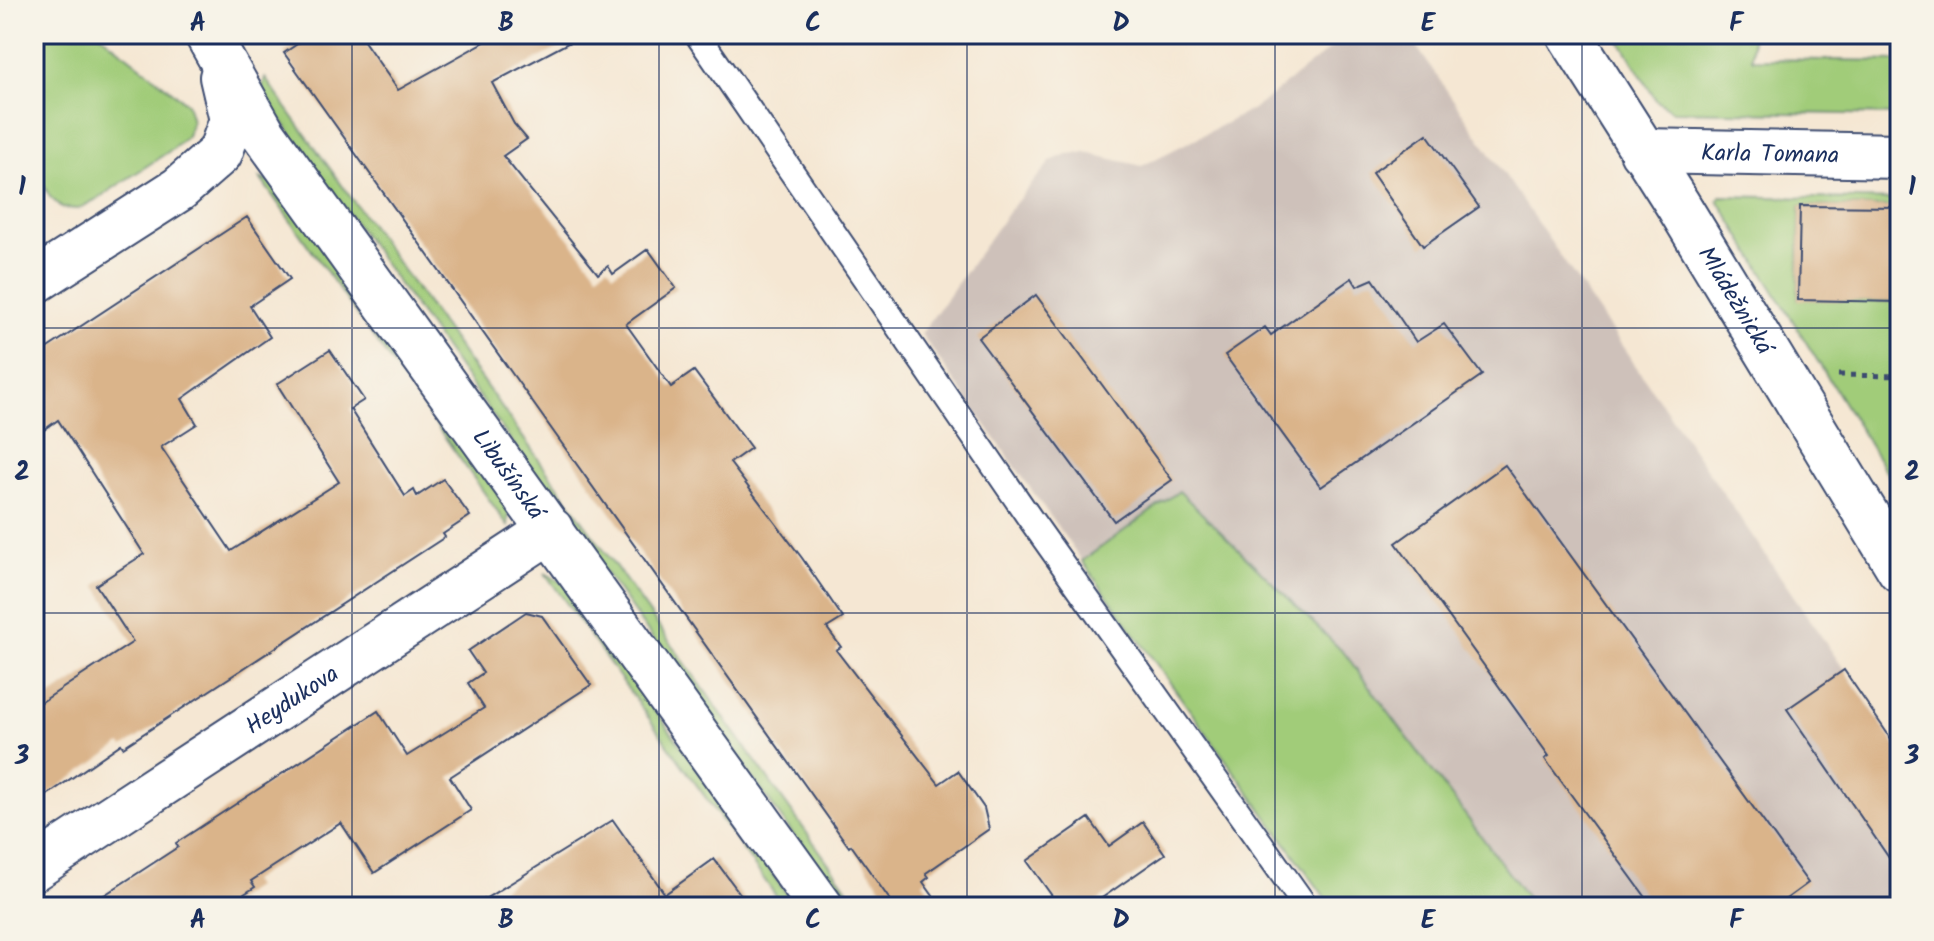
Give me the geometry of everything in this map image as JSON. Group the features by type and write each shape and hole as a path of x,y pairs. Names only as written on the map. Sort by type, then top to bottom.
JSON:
{"street":[{"path":"44,264 179,189 220,153 232,120 224,82 205,34"},
{"name":"Libušínská","path":"205,34 263,133 821,907"},
{"name":"Mládežnická","path":"1569,34 1678,205 1900,570"},
{"name":"Karla Tomana","path":"1642,151 1900,156"},
{"path":"220,153 290,167"},
{"name":"Heydukova","path":"34,868 551,530"}],"lane":[{"path":"697,34 1031,520 1306,907"}],"path":[{"path":"1831,375 1900,376"}],"shaded area":[{"path":"1349,34 1408,34 1900,751 1900,907 1534,907 1345,654 1180,491 1082,561 921,334 1009,211 1051,161 1067,154 1086,153 1142,166 1255,108"}],"green space":[{"path":"34,34 100,34 187,103 192,121 187,136 97,199 78,209 62,208 50,197 42,182 34,110"},
{"path":"1616,34 1752,34 1752,59 1900,61 1900,115 1672,111 1656,100"},
{"path":"265,78 860,907 845,907 264,96 262,88"},
{"path":"260,178 279,186 509,506 508,526"},
{"path":"1721,196 1900,200 1900,207 1800,206 1798,299 1900,302 1900,494 1718,200"},
{"path":"1179,491 1345,654 1534,907 1332,907 1082,561"},
{"path":"545,573 566,585 796,907 784,907"}],"building":[{"path":"312,34 359,34 398,90 499,34 585,34 492,83 514,124 527,139 503,156 598,274 608,266 613,274 648,249 676,288 626,324 671,387 694,371 751,448 730,463 843,618 827,628 841,647 836,650 939,784 958,771 984,808 989,829 926,873 929,877 923,882 941,907 895,907 851,845 849,847 284,53"},
{"path":"1427,134 1479,207 1423,246 1372,173"},
{"path":"1800,206 1900,207 1900,302 1798,300"},
{"path":"247,217 290,279 250,306 270,337 182,399 197,424 161,447 231,551 339,482 277,384 330,350 364,400 350,409 405,496 414,490 417,496 443,479 470,516 443,534 445,537 123,747 121,744 34,804 34,707 133,642 96,585 144,554 58,420 34,437 34,357"},
{"path":"1352,278 1357,286 1373,279 1416,342 1444,324 1482,375 1321,487 1225,355 1265,327 1271,335"},
{"path":"1036,295 1172,480 1114,521 978,338"},
{"path":"1505,465 1808,883 1775,907 1653,907 1545,759 1549,756 1396,543"},
{"path":"526,612 542,616 591,685 450,777 471,810 374,873 341,823 251,881 255,887 224,907 86,907 178,847 176,843 378,711 407,756 484,708 468,683 483,673 468,651"},
{"path":"1844,670 1900,752 1900,874 1787,709"},
{"path":"1089,818 1109,846 1143,822 1165,854 1089,907 1060,907 1027,861"},
{"path":"613,820 665,894 714,859 750,907 472,907"}]}
